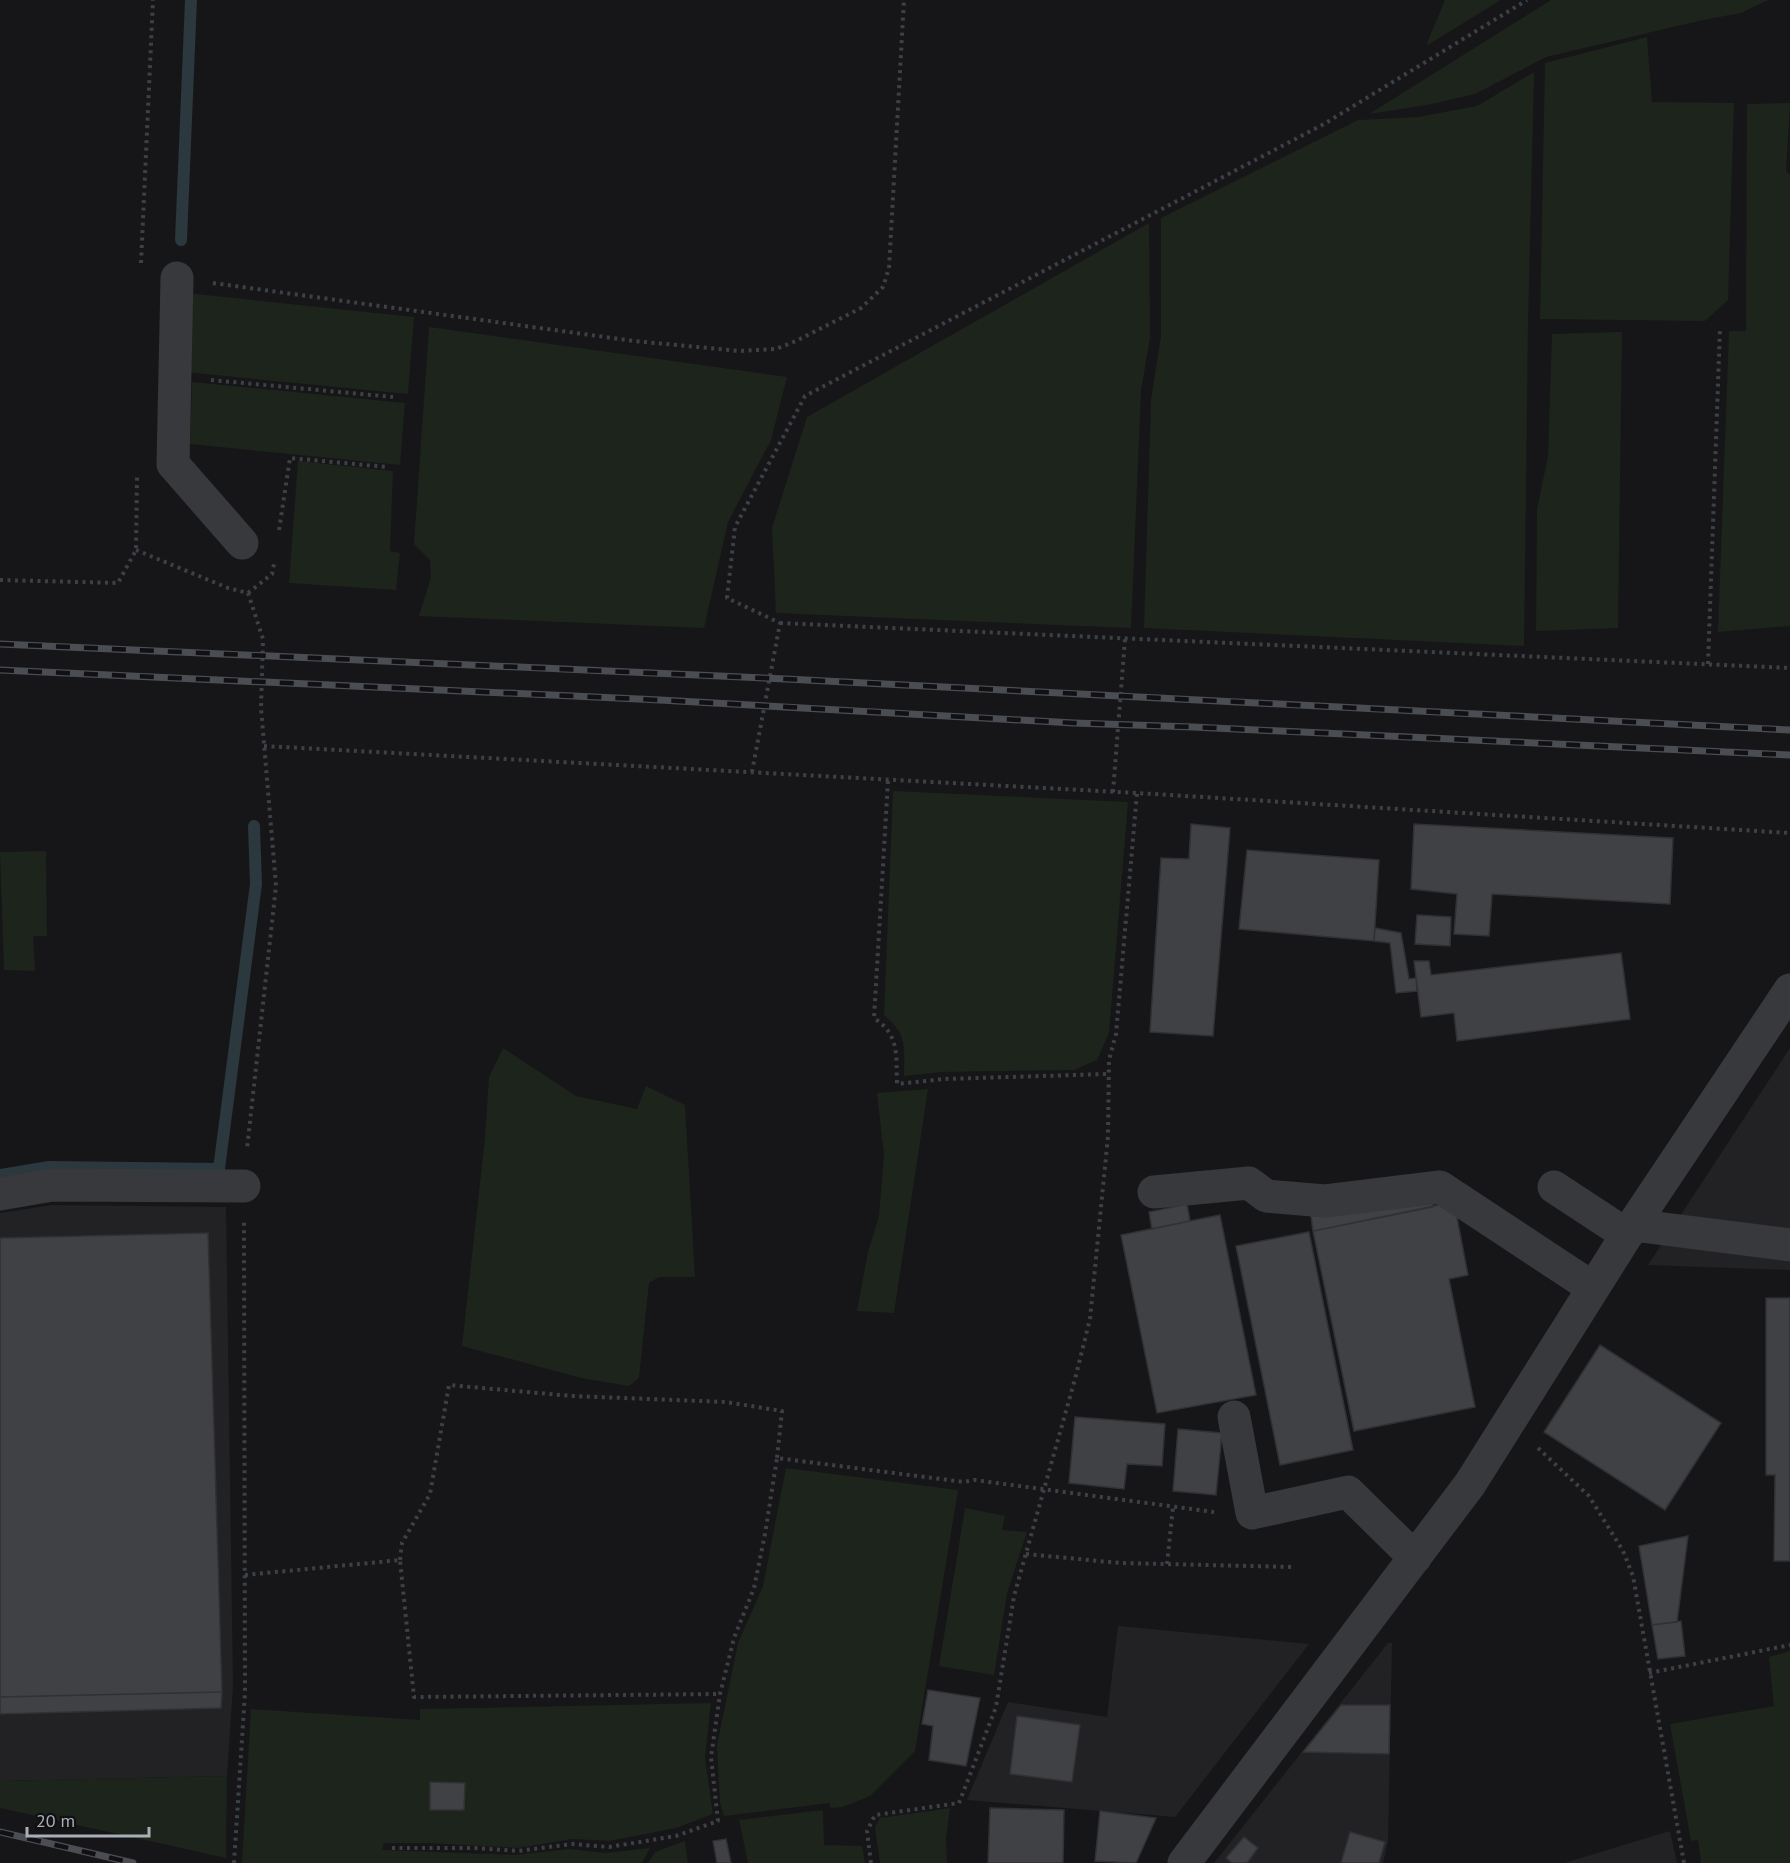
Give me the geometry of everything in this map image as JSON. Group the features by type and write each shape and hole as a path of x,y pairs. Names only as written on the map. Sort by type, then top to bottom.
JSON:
{"street":[{"path":"177,278 173,464 242,543"},
{"path":"1184,1863 1414,1558 1484,1483 1511,1419 1630,1230 1790,990"},
{"path":"1154,1192 1249,1183 1266,1196 1325,1201 1440,1187 1593,1288"},
{"path":"0,1194 52,1185 244,1186"},
{"path":"1554,1187 1630,1230 1790,1245"},
{"path":"1234,1417 1252,1513 1348,1492 1414,1558"}],"path":[{"path":"177,278 634,342 740,351 776,349 861,309 883,287 888,268 904,0"},
{"path":"1527,0 1324,124 805,396 735,527 727,598 780,623 1790,668"},
{"path":"1708,664 1720,328"},
{"path":"174,376 393,397"},
{"path":"278,539 290,458 387,467"},
{"path":"0,580 118,583 136,550"},
{"path":"248,593 272,574 274,563"},
{"path":"752,772 780,623"},
{"path":"1113,792 1125,639"},
{"path":"264,746 1137,793 1790,833"},
{"path":"888,781 874,1018 885,1025 895,1044 897,1084 944,1079 1107,1074"},
{"path":"872,1863 867,1831 875,1815 959,1803 996,1707 1014,1596 1090,1319 1108,1136 1107,1074 1116,1034 1137,793"},
{"path":"392,1848 475,1848 518,1851 572,1844 609,1847 676,1836 718,1821 711,1757 720,1694 734,1638 754,1588 765,1534 783,1411 726,1402 572,1396 449,1385 430,1494 402,1544 400,1560 414,1697 720,1694"},
{"path":"1511,1419 1542,1453 1589,1496 1623,1551 1634,1576 1649,1673 1684,1863"},
{"path":"777,1458 964,1482 974,1480 1222,1513 1252,1513"},
{"path":"1167,1564 1173,1507"},
{"path":"1026,1554 1120,1563 1294,1567"},
{"path":"245,1575 400,1560"},
{"path":"1649,1673 1790,1645"}],"shaded area":[{"path":"1445,0 1501,0 1426,46"},
{"path":"1551,0 1768,0 1741,13 1546,57 1475,94 1427,105 1369,114"},
{"path":"1647,37 1652,102 1734,103 1728,300 1705,321 1540,319 1545,63"},
{"path":"1534,72 1524,646 1144,628 1151,400 1161,336 1161,218 1358,120 1418,117 1477,106"},
{"path":"1790,103 1786,171 1790,175 1790,626 1718,632 1729,331 1746,331 1747,104"},
{"path":"1149,223 1150,338 1141,391 1131,628 776,613 772,528 807,417"},
{"path":"186,293 414,317 408,394 184,372"},
{"path":"429,327 787,377 771,440 728,522 704,628 419,616 431,577 430,560 414,544"},
{"path":"1622,332 1618,628 1536,631 1537,509 1548,456 1552,334"},
{"path":"192,382 405,403 400,465 190,444"},
{"path":"298,461 393,471 390,551 400,553 396,590 289,583"},
{"path":"893,791 1128,802 1109,1033 1097,1060 1074,1070 941,1072 904,1076 904,1049 901,1035 884,1015"},
{"path":"46,851 47,936 33,936 35,971 4,970 0,852"},
{"path":"503,1048 576,1096 637,1109 646,1086 685,1105 695,1277 659,1277 649,1283 639,1378 629,1386 581,1378 462,1346 485,1138 489,1077"},
{"path":"1790,1048 1790,1270 1648,1265"},
{"path":"928,1089 894,1313 857,1311 868,1252 879,1216 884,1155 877,1093"},
{"path":"52,1205 226,1207 233,1685 227,1776 0,1781 0,1213"},
{"path":"786,1468 958,1490 915,1751 870,1796 843,1807 830,1808 830,1803 724,1816 720,1803 717,1745 738,1643 763,1586"},
{"path":"965,1508 1005,1516 1002,1530 1027,1532 1007,1593 994,1675 939,1666"},
{"path":"1118,1626 1309,1644 1175,1817 967,1800 1008,1702 1107,1717"},
{"path":"1388,1643 1392,1643 1388,1842 1383,1863 1214,1863"},
{"path":"1790,1651 1790,1863 1701,1863 1698,1840 1691,1841 1670,1724 1774,1706 1769,1657"},
{"path":"711,1703 705,1759 713,1814 676,1828 609,1841 572,1839 518,1848 384,1843 382,1850 514,1855 570,1849 605,1853 650,1848 642,1863 242,1863 251,1709 420,1720 420,1709"},
{"path":"227,1776 226,1858 0,1808 0,1781"},
{"path":"950,1808 946,1839 947,1863 880,1863 875,1827 880,1818"},
{"path":"823,1810 824,1845 862,1846 865,1863 748,1863 739,1820"},
{"path":"1670,1831 1677,1863 1564,1863"},
{"path":"685,1841 688,1863 648,1863 655,1852"}],"building":[{"path":"1191,824 1230,828 1213,1036 1150,1032 1161,858 1189,859"},
{"path":"1414,824 1673,838 1670,904 1492,894 1489,936 1454,934 1457,894 1411,889"},
{"path":"1247,850 1379,860 1374,941 1239,929"},
{"path":"1417,915 1451,917 1450,946 1415,944"},
{"path":"1375,928 1401,933 1409,979 1416,978 1417,991 1396,993 1390,943 1374,941"},
{"path":"1621,953 1630,1019 1457,1041 1454,1013 1421,1017 1414,961 1429,961 1431,975"},
{"path":"1429,1192 1433,1207 1313,1231 1311,1216"},
{"path":"1454,1202 1468,1275 1449,1279 1475,1407 1354,1431 1313,1231"},
{"path":"1187,1204 1190,1221 1152,1229 1149,1212"},
{"path":"1220,1215 1256,1395 1157,1413 1121,1235"},
{"path":"1309,1232 1353,1450 1280,1465 1236,1246"},
{"path":"208,1233 222,1692 0,1697 0,1238"},
{"path":"1766,1298 1790,1298 1790,1561 1774,1561 1775,1475 1766,1475"},
{"path":"1600,1345 1721,1423 1665,1510 1544,1432"},
{"path":"1075,1417 1165,1424 1162,1466 1127,1464 1124,1489 1069,1483"},
{"path":"1178,1429 1222,1433 1216,1495 1173,1491"},
{"path":"1688,1536 1677,1622 1652,1625 1639,1546"},
{"path":"1681,1621 1685,1656 1658,1659 1652,1625"},
{"path":"928,1690 980,1698 966,1766 929,1760 933,1726 922,1724"},
{"path":"222,1692 221,1708 0,1714 0,1697"},
{"path":"1341,1705 1390,1705 1389,1754 1303,1752"},
{"path":"1017,1716 1080,1725 1072,1782 1010,1774"},
{"path":"430,1782 465,1783 464,1810 430,1810"},
{"path":"990,1808 1064,1810 1063,1863 988,1863"},
{"path":"1100,1811 1156,1818 1136,1863 1095,1861"},
{"path":"1350,1832 1385,1842 1379,1863 1341,1863"},
{"path":"1244,1837 1258,1848 1247,1863 1232,1863 1226,1858"},
{"path":"726,1839 731,1863 717,1863 713,1841"}],"waterway":[{"path":"181,240 191,0"},
{"path":"0,1175 49,1167 219,1169 256,884 254,826"}],"railway":[{"path":"0,644 786,679 1790,730"},
{"path":"0,670 660,700 1074,723 1790,755"},
{"path":"0,1832 133,1863"}]}
